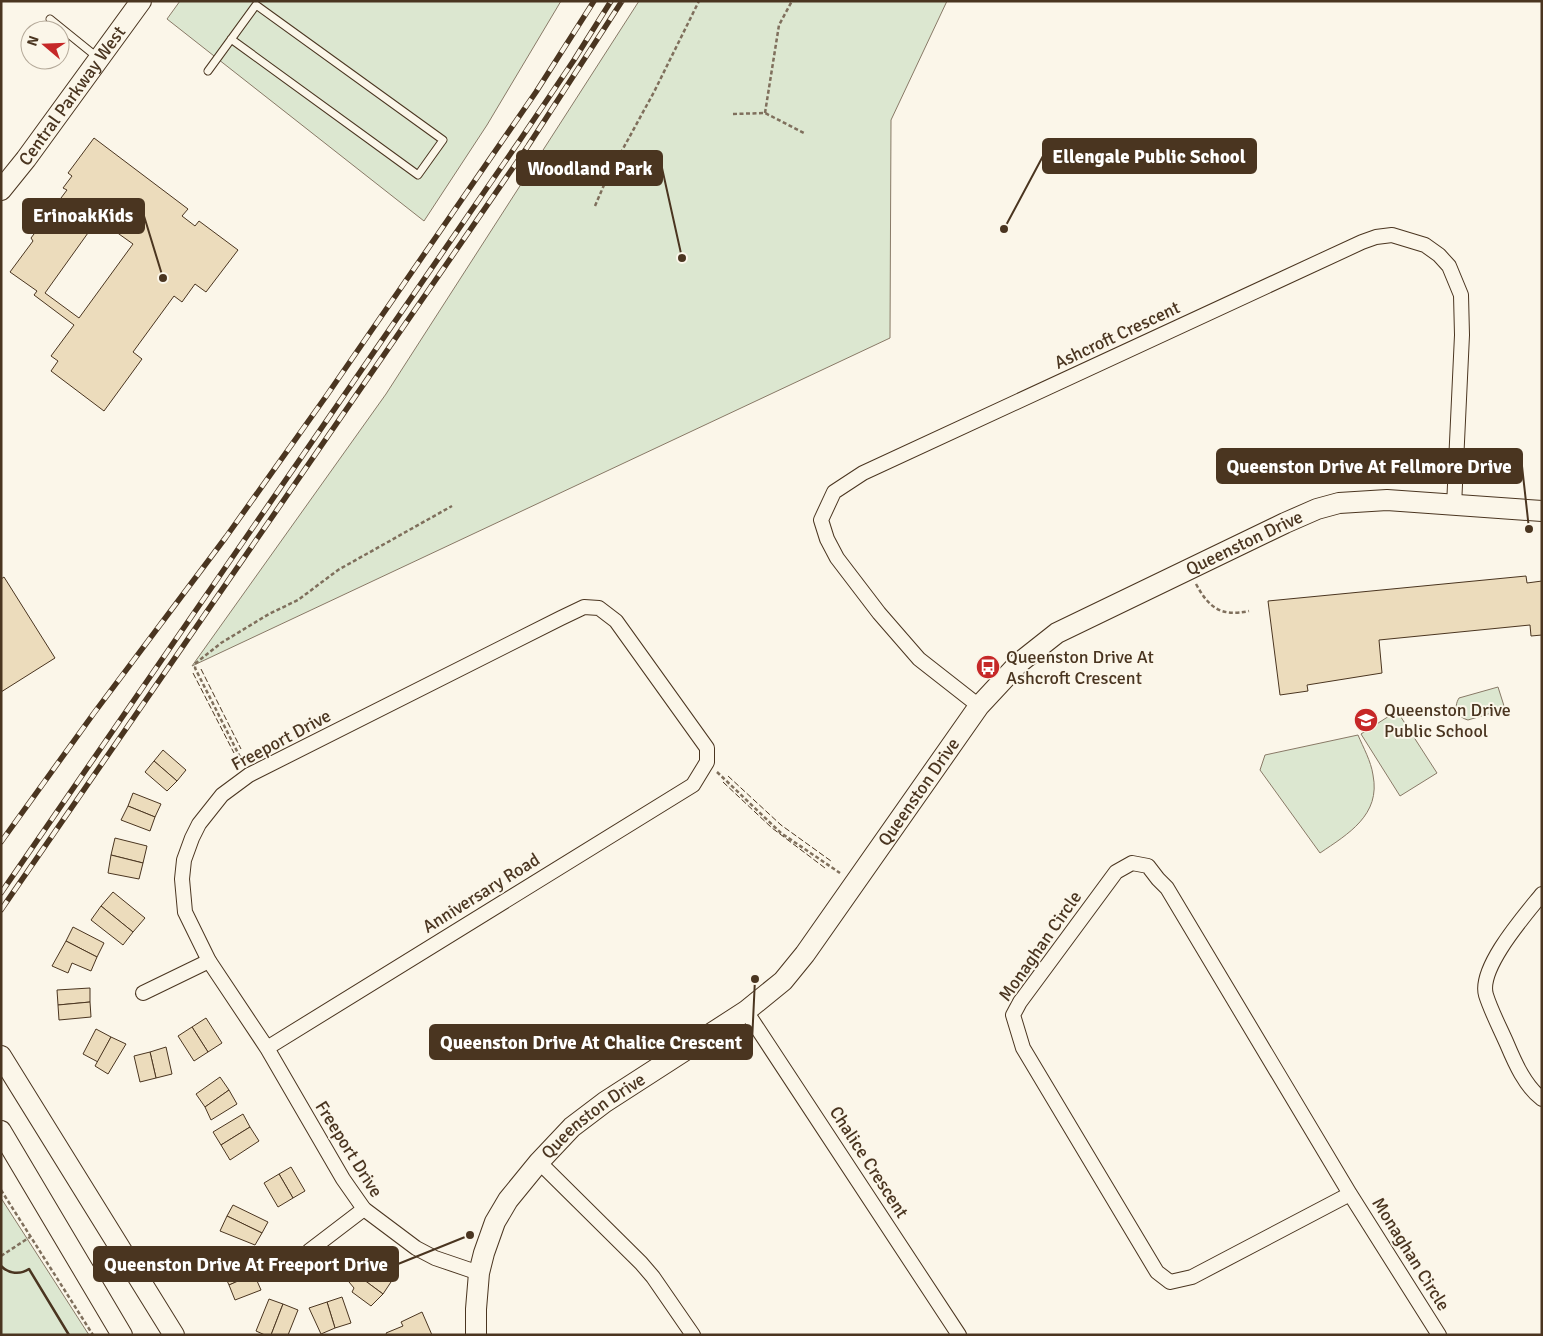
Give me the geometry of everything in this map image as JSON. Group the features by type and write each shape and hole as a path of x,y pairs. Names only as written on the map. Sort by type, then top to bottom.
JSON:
{"street":[{"name":"Central Parkway West","path":"1,190 141,1"},
{"name":"Ashcroft Crescent","path":"979,706 919,659 879,613 837,558 826,540 821,520 834,492 863,473 1376,237 1392,235 1425,245 1439,255 1449,266 1461,295 1462,335 1454,506"},
{"name":"Queenston Drive","path":"476,1335 479,1273 495,1222 508,1200 539,1162 572,1126 605,1102 746,1011 783,981 805,954 979,706 1019,663 1057,633 1285,523 1317,509 1339,503 1387,500 1542,511"},
{"name":"Freeport Drive","path":"479,1273 435,1258 416,1248 364,1209 342,1179 266,1048 209,961 185,912 182,879 184,860 192,838 199,824 222,795 249,775 584,607 599,608 616,621 707,748 707,762"},
{"name":"Anniversary Road","path":"266,1048 693,785 707,762"},
{"name":"Monaghan Circle","path":"1350,1194 1192,1277 1170,1282 1157,1272 1023,1048 1013,1014 1116,872 1132,863 1148,866 1167,888 1350,1194 1439,1335"},
{"path":"1542,894 1498,951 1486,976 1485,993 1511,1052 1527,1082 1542,1099"},
{"path":"143,993 209,961"},
{"name":"Chalice Crescent","path":"746,1011 959,1335"},
{"path":"1,1056 174,1335"},
{"path":"1,1131 122,1335"},
{"path":"539,1162 641,1263 653,1277 693,1335"},
{"path":"308,1251 364,1209"}],"lane":[{"path":"208,71 256,5 443,140 418,175 232,39"},
{"path":"50,19 100,58"}],"path":[{"path":"595,206 607,178 654,92 699,1"},
{"path":"766,113 780,25 792,1"},
{"path":"733,114 766,113 804,133"},
{"path":"249,775 195,668 196,662 221,643 298,600 338,570 452,506"},
{"path":"1188,570 1201,595 1215,608 1234,614 1249,610"},
{"path":"707,762 781,833 854,883"},
{"path":"1,1190 93,1335"},
{"path":"1,1256 30,1237"}],"green space":[{"path":"180,1 561,1 487,125 424,221 167,19"},
{"path":"639,1 947,1 891,120 890,338 192,666 386,394"},
{"path":"1498,687 1505,709 1468,720 1461,717 1457,712 1456,705 1459,698"},
{"path":"1397,711 1437,773 1400,796 1361,734"},
{"path":"1358,735 1372,770 1374,789 1372,801 1360,822 1351,831 1320,853 1260,770 1265,755"},
{"path":"1,1198 89,1335 1,1335"}],"building":[{"path":"94,138 188,209 182,216 195,226 199,221 238,250 206,292 195,284 182,302 174,296 133,352 142,359 104,411 51,371 58,361 51,356 74,325 34,295 37,291 10,272 33,241 31,238 67,190 63,188 72,176 68,173","holes":["98,219 133,244 79,318 45,293"]},
{"path":"1526,576 1527,583 1542,581 1542,635 1531,636 1530,625 1379,640 1382,673 1307,685 1308,691 1280,695 1268,601"},
{"path":"4,577 55,658 1,692 1,579"},
{"path":"163,750 186,770 177,781 154,761"},
{"path":"154,761 177,781 167,791 145,772"},
{"path":"133,793 161,804 155,817 128,806"},
{"path":"128,806 155,817 150,831 121,820"},
{"path":"115,838 147,846 143,863 111,855"},
{"path":"111,855 143,863 139,879 108,873"},
{"path":"113,892 145,918 133,932 101,906"},
{"path":"101,906 133,932 123,945 91,920"},
{"path":"73,927 104,943 97,957 66,941"},
{"path":"66,941 97,957 91,971 72,963 68,973 52,966"},
{"path":"90,988 90,1002 58,1005 57,990"},
{"path":"90,1002 91,1017 59,1020 58,1005"},
{"path":"206,1018 222,1043 208,1052 192,1027"},
{"path":"192,1027 208,1052 194,1061 178,1036"},
{"path":"96,1029 111,1037 98,1062 83,1054"},
{"path":"111,1037 126,1044 108,1074 95,1066"},
{"path":"166,1047 172,1074 156,1078 150,1052"},
{"path":"150,1052 156,1078 140,1082 134,1056"},
{"path":"220,1077 229,1090 205,1107 196,1094"},
{"path":"229,1090 237,1104 211,1120 205,1107"},
{"path":"243,1114 250,1127 221,1145 213,1132"},
{"path":"250,1127 259,1141 230,1160 221,1145"},
{"path":"291,1167 305,1191 293,1198 279,1174"},
{"path":"279,1174 293,1198 278,1207 264,1183"},
{"path":"233,1205 268,1222 262,1233 227,1216"},
{"path":"227,1216 262,1233 255,1245 220,1231"},
{"path":"249,1261 254,1274 229,1285 223,1272"},
{"path":"371,1267 391,1282 383,1294 356,1274 361,1269 368,1271"},
{"path":"254,1274 261,1290 235,1300 229,1285"},
{"path":"356,1274 383,1294 371,1306 352,1292 354,1288 349,1282"},
{"path":"342,1297 351,1323 335,1328 327,1302"},
{"path":"269,1299 283,1304 271,1335 265,1335 256,1331"},
{"path":"327,1302 335,1328 321,1334 309,1308"},
{"path":"283,1304 298,1310 288,1335 271,1335"},
{"path":"422,1312 432,1335 387,1335 386,1333 403,1326 401,1322"}],"railway":[{"path":"1,842 94,713 226,537 327,395 536,92 594,1"},
{"path":"1,893 520,140 611,1"},
{"path":"1,910 528,146 622,1"}],"fence":[{"path":"201,669 241,749"},
{"path":"193,673 234,753"},
{"path":"728,776 781,825 831,861"},
{"path":"723,782 772,828 825,868"}],"wall":[{"path":"1,1266 7,1271 15,1273 29,1269 69,1335"}],"place":[{"name":"Ellengale Public School","path":"1004,229"},
{"name":"Woodland Park","path":"682,258"},
{"name":"ErinoakKids","path":"163,278"},
{"name":"Queenston Drive At Fellmore Drive","path":"1529,529"},
{"name":"Queenston Drive At Ashcroft Crescent","path":"988,667"},
{"name":"Queenston Drive Public School","path":"1366,720"},
{"name":"Queenston Drive At Chalice Crescent","path":"755,979"},
{"name":"Queenston Drive At Freeport Drive","path":"470,1235"}]}
